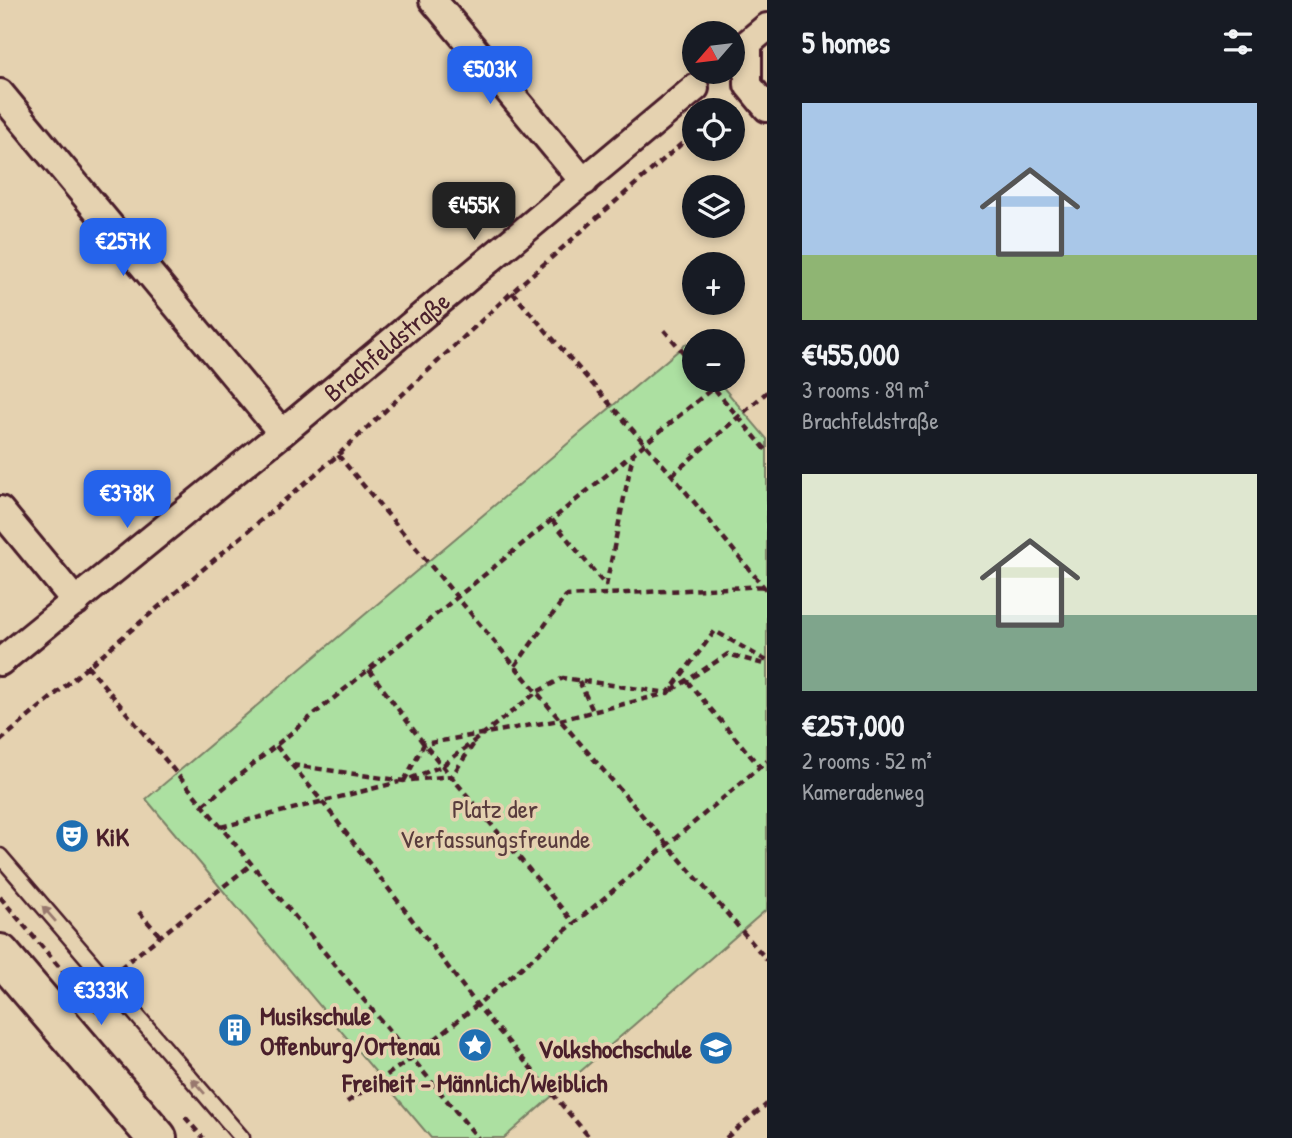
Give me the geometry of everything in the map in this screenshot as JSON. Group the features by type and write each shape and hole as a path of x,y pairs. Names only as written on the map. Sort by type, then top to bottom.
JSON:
{"street":[{"path":"433,0 583,182"},
{"path":"767,27 748,43 748,85 767,108"},
{"name":"Brachfeldstraße","path":"0,662 282,433 695,88"},
{"path":"0,93 282,433"},
{"path":"0,510 76,602"},
{"path":"0,954 168,1133"}],"lane":[{"path":"0,856 242,1138"}],"path":[{"path":"0,741 338,455 512,292 682,143"},
{"path":"512,292 672,475 766,588"},
{"path":"664,330 682,351"},
{"path":"203,805 708,392"},
{"path":"717,392 767,451"},
{"path":"672,475 767,392"},
{"path":"606,586 633,453"},
{"path":"338,455 560,720 767,960"},
{"path":"552,520 611,592"},
{"path":"515,666 566,596 611,592 766,588"},
{"path":"668,693 715,631 767,663"},
{"path":"424,744 560,720 668,693 728,654 767,663"},
{"path":"87,665 478,1138"},
{"path":"369,670 424,744 574,923"},
{"path":"292,765 404,781 442,766 537,692 563,678 668,693"},
{"path":"578,681 593,711"},
{"path":"687,681 760,767"},
{"path":"452,776 479,735"},
{"path":"404,781 424,744"},
{"path":"276,746 321,800 477,1005 590,1138"},
{"path":"347,1102 412,1058 767,761"},
{"path":"221,827 404,781 452,776"},
{"path":"106,979 252,864"},
{"path":"139,912 160,936"},
{"path":"168,1133 211,1101"},
{"path":"726,1138 767,1104"}],"green space":[{"name":"Platz der Verfassungsfreunde","path":"682,347 682,392 727,392 767,439 767,909 504,1138 431,1138 146,799"}],"place":[{"name":"KiK","path":"72,836"},
{"name":"Musikschule Offenburg/Ortenau","path":"235,1030"},
{"name":"Freiheit - Männlich/Weiblich","path":"475,1045"},
{"name":"Volkshochschule","path":"716,1048"}]}
